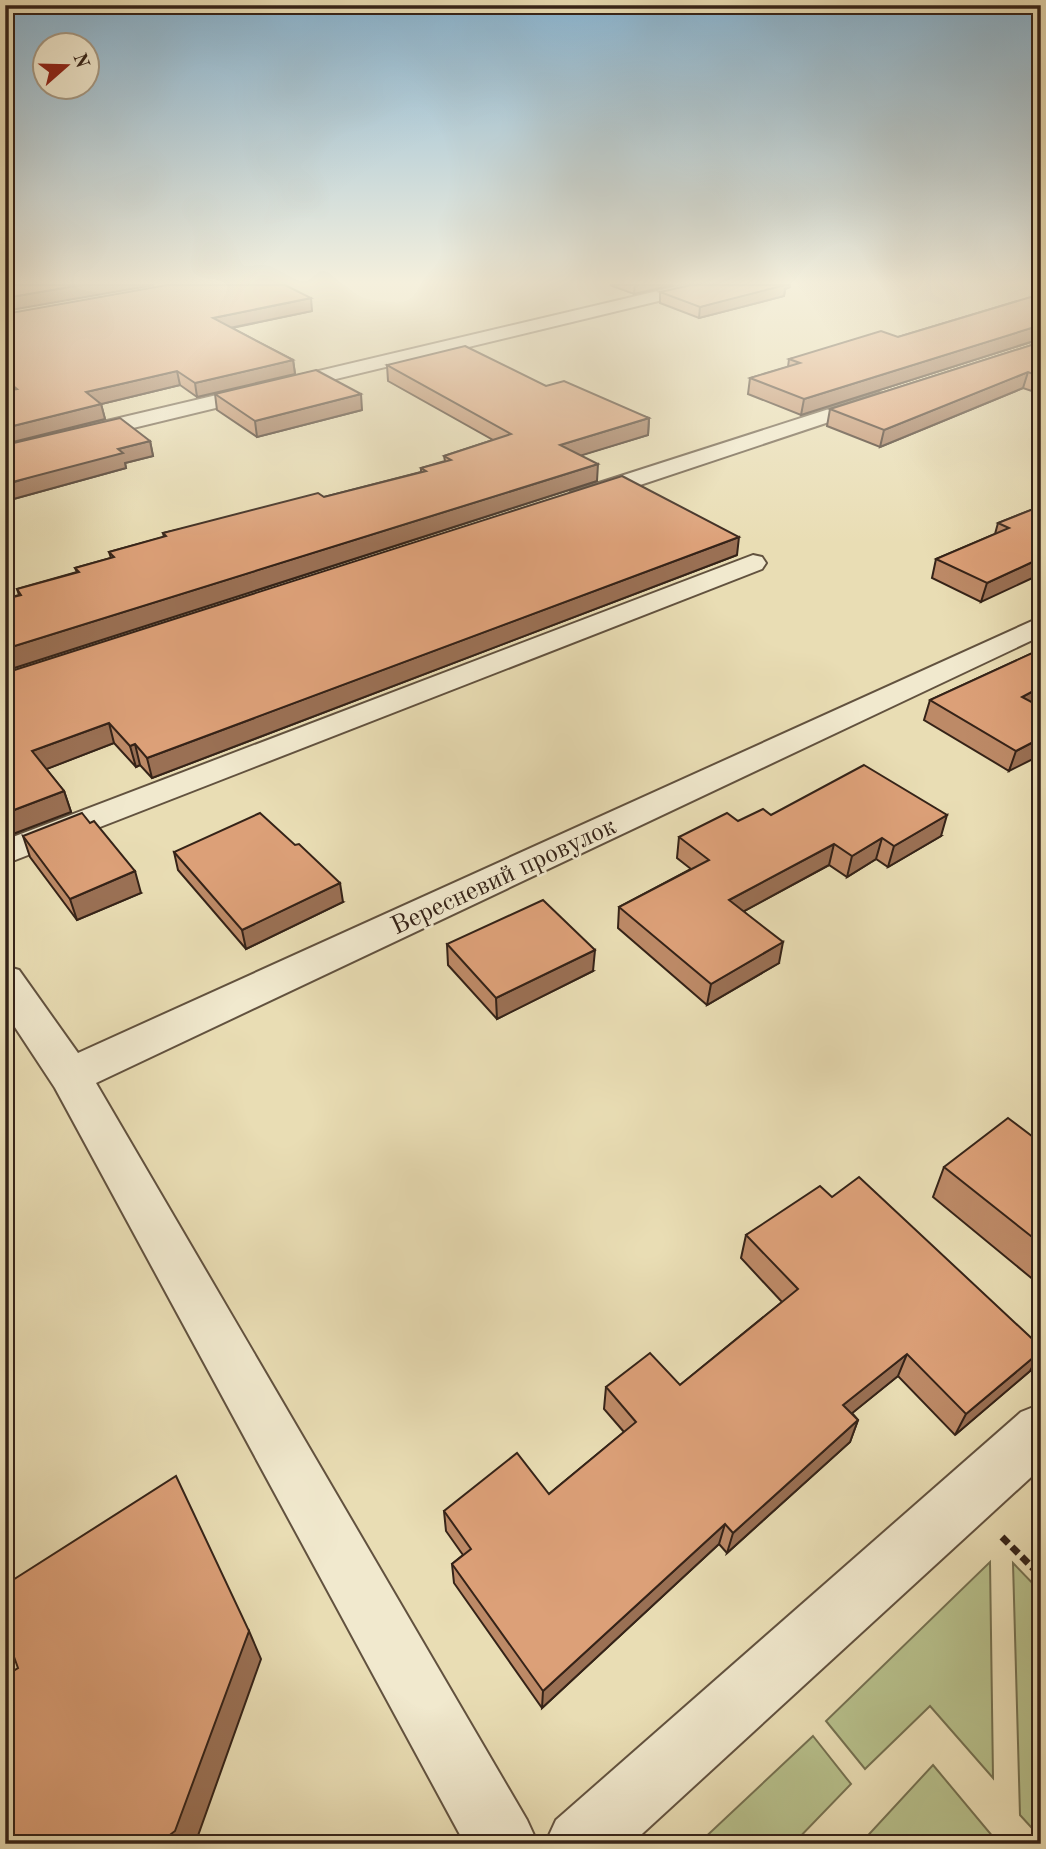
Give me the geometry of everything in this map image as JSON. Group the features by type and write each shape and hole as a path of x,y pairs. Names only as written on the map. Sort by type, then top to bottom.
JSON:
{"street":[{"path":"5,452 343,371"},
{"path":"563,502 908,390"},
{"path":"5,853 753,563"},
{"name":"Вересневий провулок","path":"70,1076 1041,625"},
{"path":"5,980 70,1076 503,1844"},
{"path":"580,1844 1041,1431"}],"green space":[{"path":"990,1562 993,1778 930,1706 865,1769 826,1721"},
{"path":"1013,1563 1041,1592 1041,1838 1020,1815"},
{"path":"813,1736 851,1784 793,1844 698,1844"},
{"path":"933,1765 999,1844 860,1844"}],"building":[{"path":"5,371 176,371 86,392 101,404 5,428 5,394 17,389 5,379"},
{"path":"177,371 245,371 195,383"},
{"path":"318,371 361,394 255,421 215,394"},
{"path":"398,371 516,371 546,386 564,381 649,418 560,445 598,464 5,649 5,599 21,595 17,589 79,572 75,568 114,557 109,552 166,536 163,533 318,493 324,497 426,471 421,468 451,460 444,456 511,434"},
{"path":"772,371 893,371 804,399 750,378"},
{"path":"949,371 1041,371 1041,377 1028,372 884,430 830,409"},
{"path":"120,418 150,441 118,449 123,453 5,484 5,445"},
{"path":"622,476 739,537 147,758 135,744 130,746 109,723 32,751 64,791 5,812 5,673"},
{"path":"1041,506 1041,558 987,583 936,559 1009,528 998,523"},
{"path":"1041,649 1041,687 1022,697 1041,707 1041,738 1016,751 930,700"},
{"path":"864,765 947,815 894,846 882,838 852,856 834,844 729,900 783,942 711,984 619,907 709,860 679,837 727,813 738,821 763,809 771,815"},
{"path":"82,813 90,823 94,821 135,871 70,899 23,836"},
{"path":"260,813 295,845 299,844 340,883 242,930 174,852"},
{"path":"543,900 595,950 496,998 447,944"},
{"path":"1008,1118 1041,1143 1041,1244 944,1167"},
{"path":"859,1177 1041,1347 1041,1351 966,1414 907,1354 843,1405 858,1420 733,1533 725,1524 543,1691 452,1564 471,1549 444,1511 517,1453 549,1494 636,1422 606,1387 650,1353 680,1385 798,1289 746,1235 820,1186 832,1197"},
{"path":"176,1476 249,1631 175,1831 158,1844 5,1844 5,1676 18,1668 5,1632 5,1585"}]}
